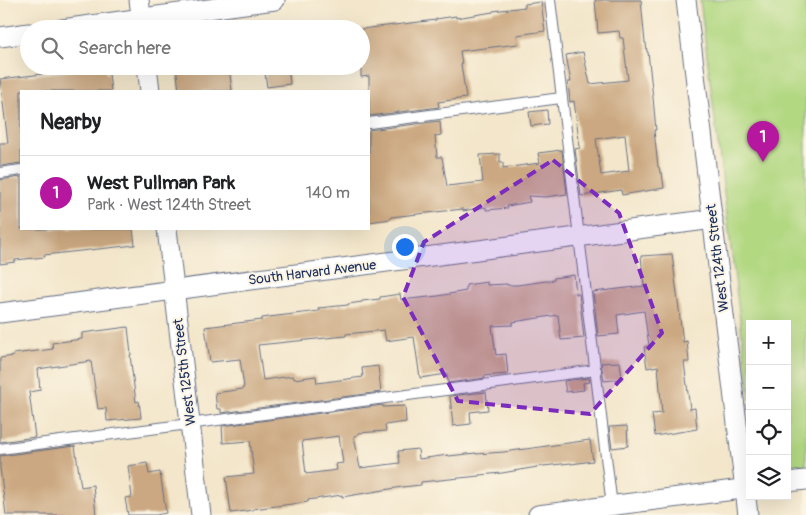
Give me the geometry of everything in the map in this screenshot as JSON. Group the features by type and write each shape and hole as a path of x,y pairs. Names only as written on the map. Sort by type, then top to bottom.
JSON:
{"street":[{"path":"117,20 275,0"},
{"name":"West 124th Street","path":"686,0 746,480"},
{"path":"0,37 20,34"},
{"path":"148,75 150,90"},
{"name":"South Harvard Avenue","path":"0,313 713,219"},
{"name":"West 125th Street","path":"167,230 201,515"},
{"path":"791,482 806,480"},
{"path":"538,515 746,488"},
{"name":"West 124th Street","path":"747,500 748,515"}],"lane":[{"path":"550,0 612,506"},
{"path":"370,124 562,98"},
{"path":"0,173 20,170"},
{"path":"0,449 596,370"}],"highlighted area":[{"path":"553,160 619,213 662,333 590,414 458,401 403,297 424,242"}],"green space":[{"path":"700,0 806,0 806,465 791,467 791,320 746,320 746,368"}],"building":[{"path":"595,0 641,0 653,98 658,167 660,173 662,173 664,188 622,195 621,190 581,196 575,149 580,148 574,101 570,102 568,82 571,82 566,55 583,52 590,84 628,80 623,38 620,38 619,31 598,33","holes":["625,135 629,171 601,175 596,139"]},
{"path":"541,2 545,31 517,35 518,44 460,51 466,98 438,102 439,107 370,116 369,76 361,77 361,75 370,75 370,28 456,16 456,18 525,7 525,4"},
{"path":"35,75 109,75 111,90 20,90 20,163 0,166 0,143 8,143 0,79"},
{"path":"177,75 230,75 232,90 179,90"},
{"path":"265,75 289,75 290,84 267,87"},
{"path":"547,110 548,124 531,126 529,112"},
{"path":"440,121 441,135 435,136 437,157 442,157 447,186 483,182 480,155 500,154 500,162 503,162 503,168 540,163 538,153 562,150 567,194 546,197 528,196 530,202 507,206 508,208 486,210 486,207 463,211 463,209 391,217 391,219 370,222 370,130"},
{"path":"20,177 20,230 133,230 135,245 44,255 45,257 15,260 15,262 0,264 0,180"},
{"path":"672,254 683,342 687,341 689,362 684,362 690,409 695,408 697,429 655,436 652,414 662,413 658,366 647,368 644,347 649,346 644,311 617,315 619,334 598,336 593,292 644,286 641,256"},
{"path":"574,275 576,294 579,294 584,338 561,340 558,315 513,322 513,325 492,326 496,355 506,354 508,374 484,376 485,378 448,383 447,374 420,378 414,337 386,341 384,330 346,334 346,336 258,345 263,380 293,376 294,379 316,376 317,383 363,377 362,368 378,366 381,392 221,413 221,409 217,409 215,393 243,389 244,387 240,359 210,362 205,327 319,311 318,308 348,305 400,294 401,300 438,296 466,291 466,285 487,282 487,285 517,285"},
{"path":"128,327 136,402 139,401 141,418 107,421 106,408 98,409 91,361 38,369 40,390 29,392 35,437 0,442 0,358 14,356 13,354 53,349 52,343 82,339 82,333"},
{"path":"620,362 622,379 604,381 601,363"},
{"path":"589,378 590,382 583,383 584,390 566,392 564,381"},
{"path":"486,392 488,410 470,412 471,424 453,426 450,396"},
{"path":"383,405 383,407 405,406 406,422 385,425 386,431 358,433 358,435 354,436 360,468 400,463 398,451 418,449 419,459 448,455 504,452 590,440 593,461 421,482 421,485 342,497 342,495 308,500 308,502 231,513 226,477 254,474 250,441 223,443 222,426","holes":["339,436 343,463 336,464 337,470 306,474 302,441"]},
{"path":"627,426 628,446 612,448 609,427"},
{"path":"75,446 81,487 93,485 96,515 6,515 0,456"},
{"path":"147,463 149,474 160,472 166,513 128,515 125,498 132,497 128,466"}],"place":[{"name":"West Pullman Park","path":"763,162"}]}
